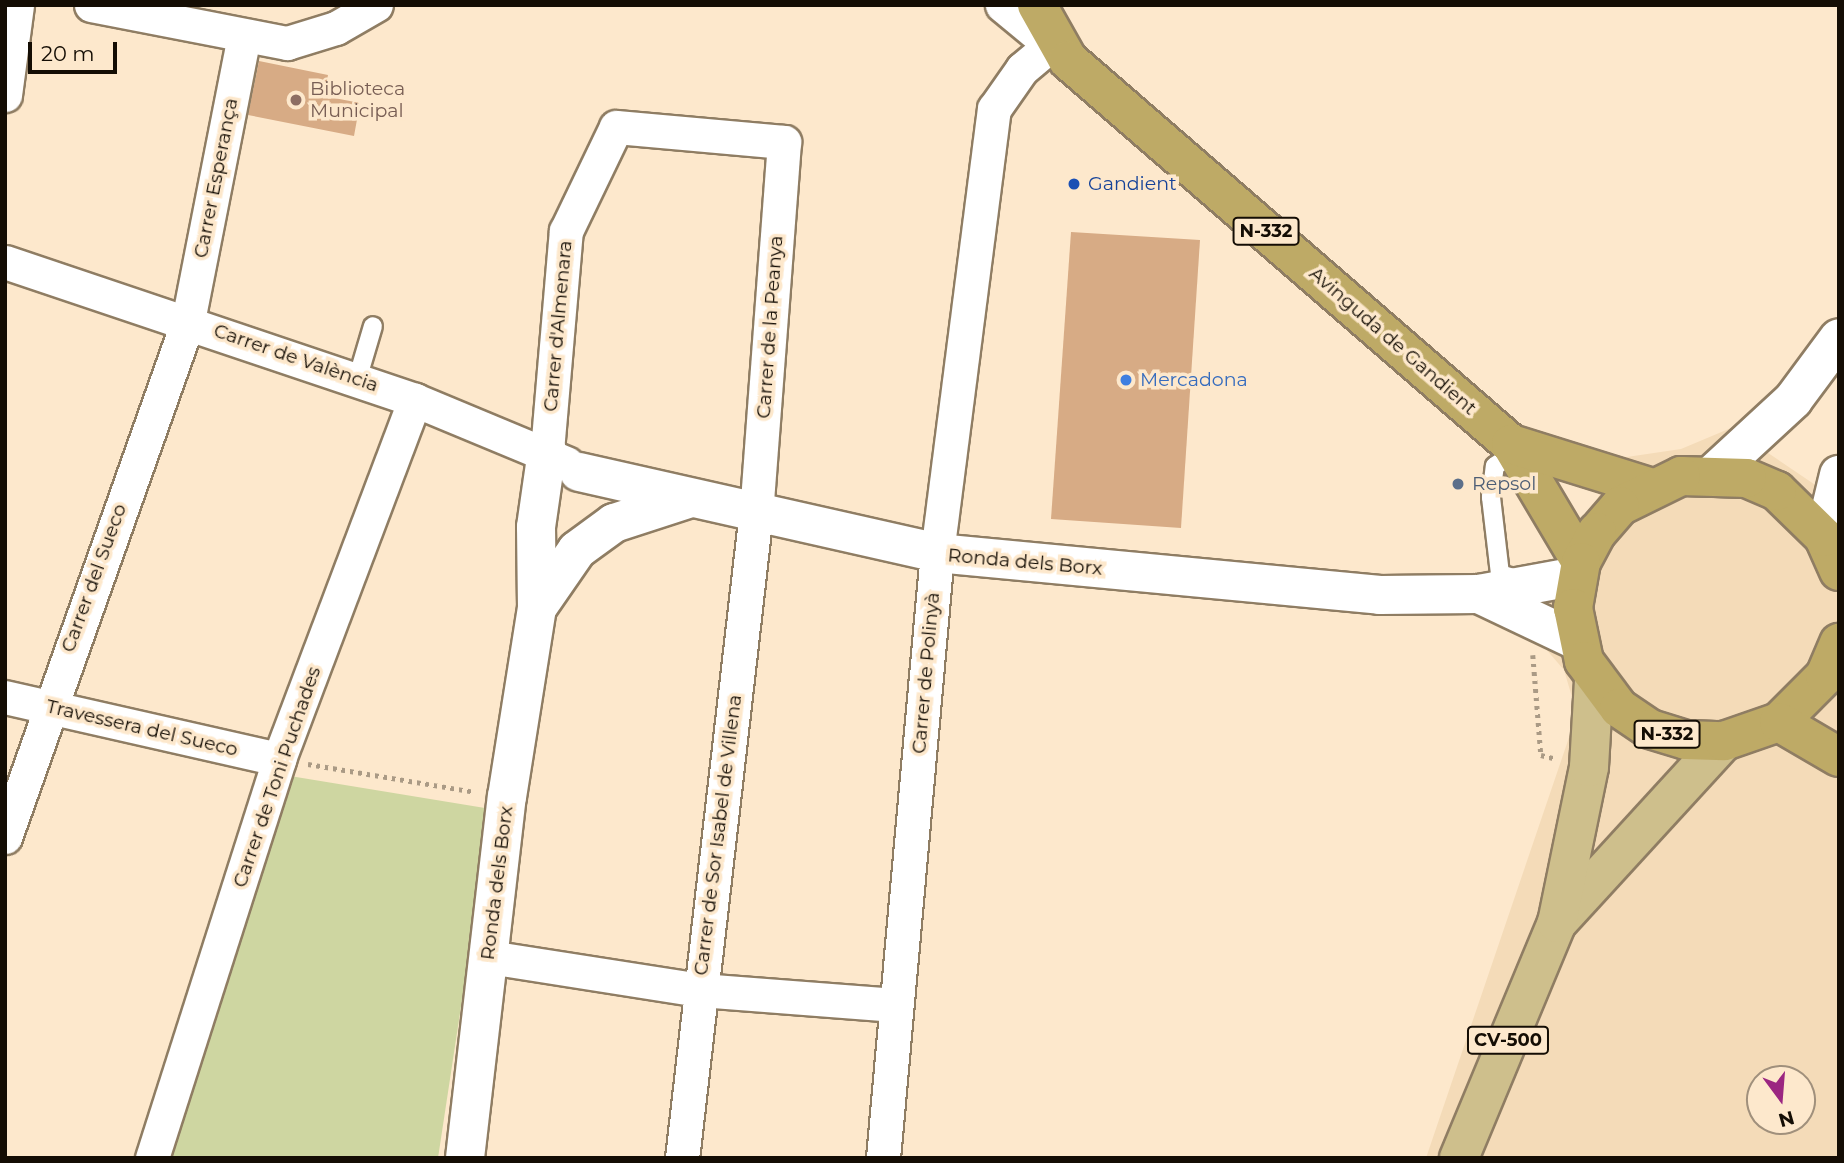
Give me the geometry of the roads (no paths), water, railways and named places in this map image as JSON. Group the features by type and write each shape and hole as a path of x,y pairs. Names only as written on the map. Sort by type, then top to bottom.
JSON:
{"highway":[{"name":"Avinguda de Gandient","path":"1037,5 1059,52 1519,456"},
{"name":"N-332","path":"1519,456 1649,487 1714,473 1777,491 1831,554"},
{"name":"N-332","path":"1519,456 1579,569"},
{"name":"N-332","path":"1649,487 1597,532 1579,569 1578,641 1594,680 1619,708 1650,729 1686,740 1724,741 1779,722 1825,676 1838,646"},
{"path":"1779,722 1839,757"}],"main road":[{"name":"CV-500","path":"1460,1158 1556,923 1588,767 1594,680"},
{"name":"CV-500","path":"1556,923 1724,741"}],"street":[{"path":"5,95 17,5"},
{"path":"91,5 287,43 336,28 376,5"},
{"path":"1002,5 1059,52"},
{"name":"Carrer Esperança","path":"188,321 244,36"},
{"name":"Carrer de Polinyà","path":"883,1158 937,553 994,109 1022,69 1059,52"},
{"name":"Carrer d'Almenara","path":"547,451 566,231 616,127 783,142"},
{"name":"Carrer de la Peanya","path":"755,512 783,142"},
{"name":"Carrer de València","path":"5,262 188,321 415,400 547,451 593,475"},
{"name":"Carrer del Sueco","path":"5,837 47,706 188,321"},
{"path":"1714,473 1793,400 1839,338"},
{"name":"Carrer de Toni Puchades","path":"152,1158 279,759 415,400"},
{"name":"Ronda dels Borx","path":"465,1158 507,797 537,608 536,545 547,451"},
{"path":"536,545 567,501 593,475"},
{"name":"Ronda dels Borx","path":"593,475 937,553 1380,595 1479,594 1536,601 1579,569"},
{"path":"1831,554 1839,475"},
{"path":"537,608 578,550 614,523 691,498"},
{"name":"Carrer de Sor Isabel de Villena","path":"682,1158 755,512"},
{"path":"1536,601 1578,641"},
{"name":"Travessera del Sueco","path":"5,698 279,759"},
{"path":"489,957 700,990 895,1005"}],"lane":[{"path":"357,380 373,326"},
{"path":"1519,456 1495,466 1494,529 1500,574 1536,601"}],"place":[{"name":"Biblioteca Municipal","path":"296,100"},
{"name":"Gandient","path":"1074,184"},
{"name":"Mercadona","path":"1126,380"},
{"name":"Repsol","path":"1458,484"}]}
